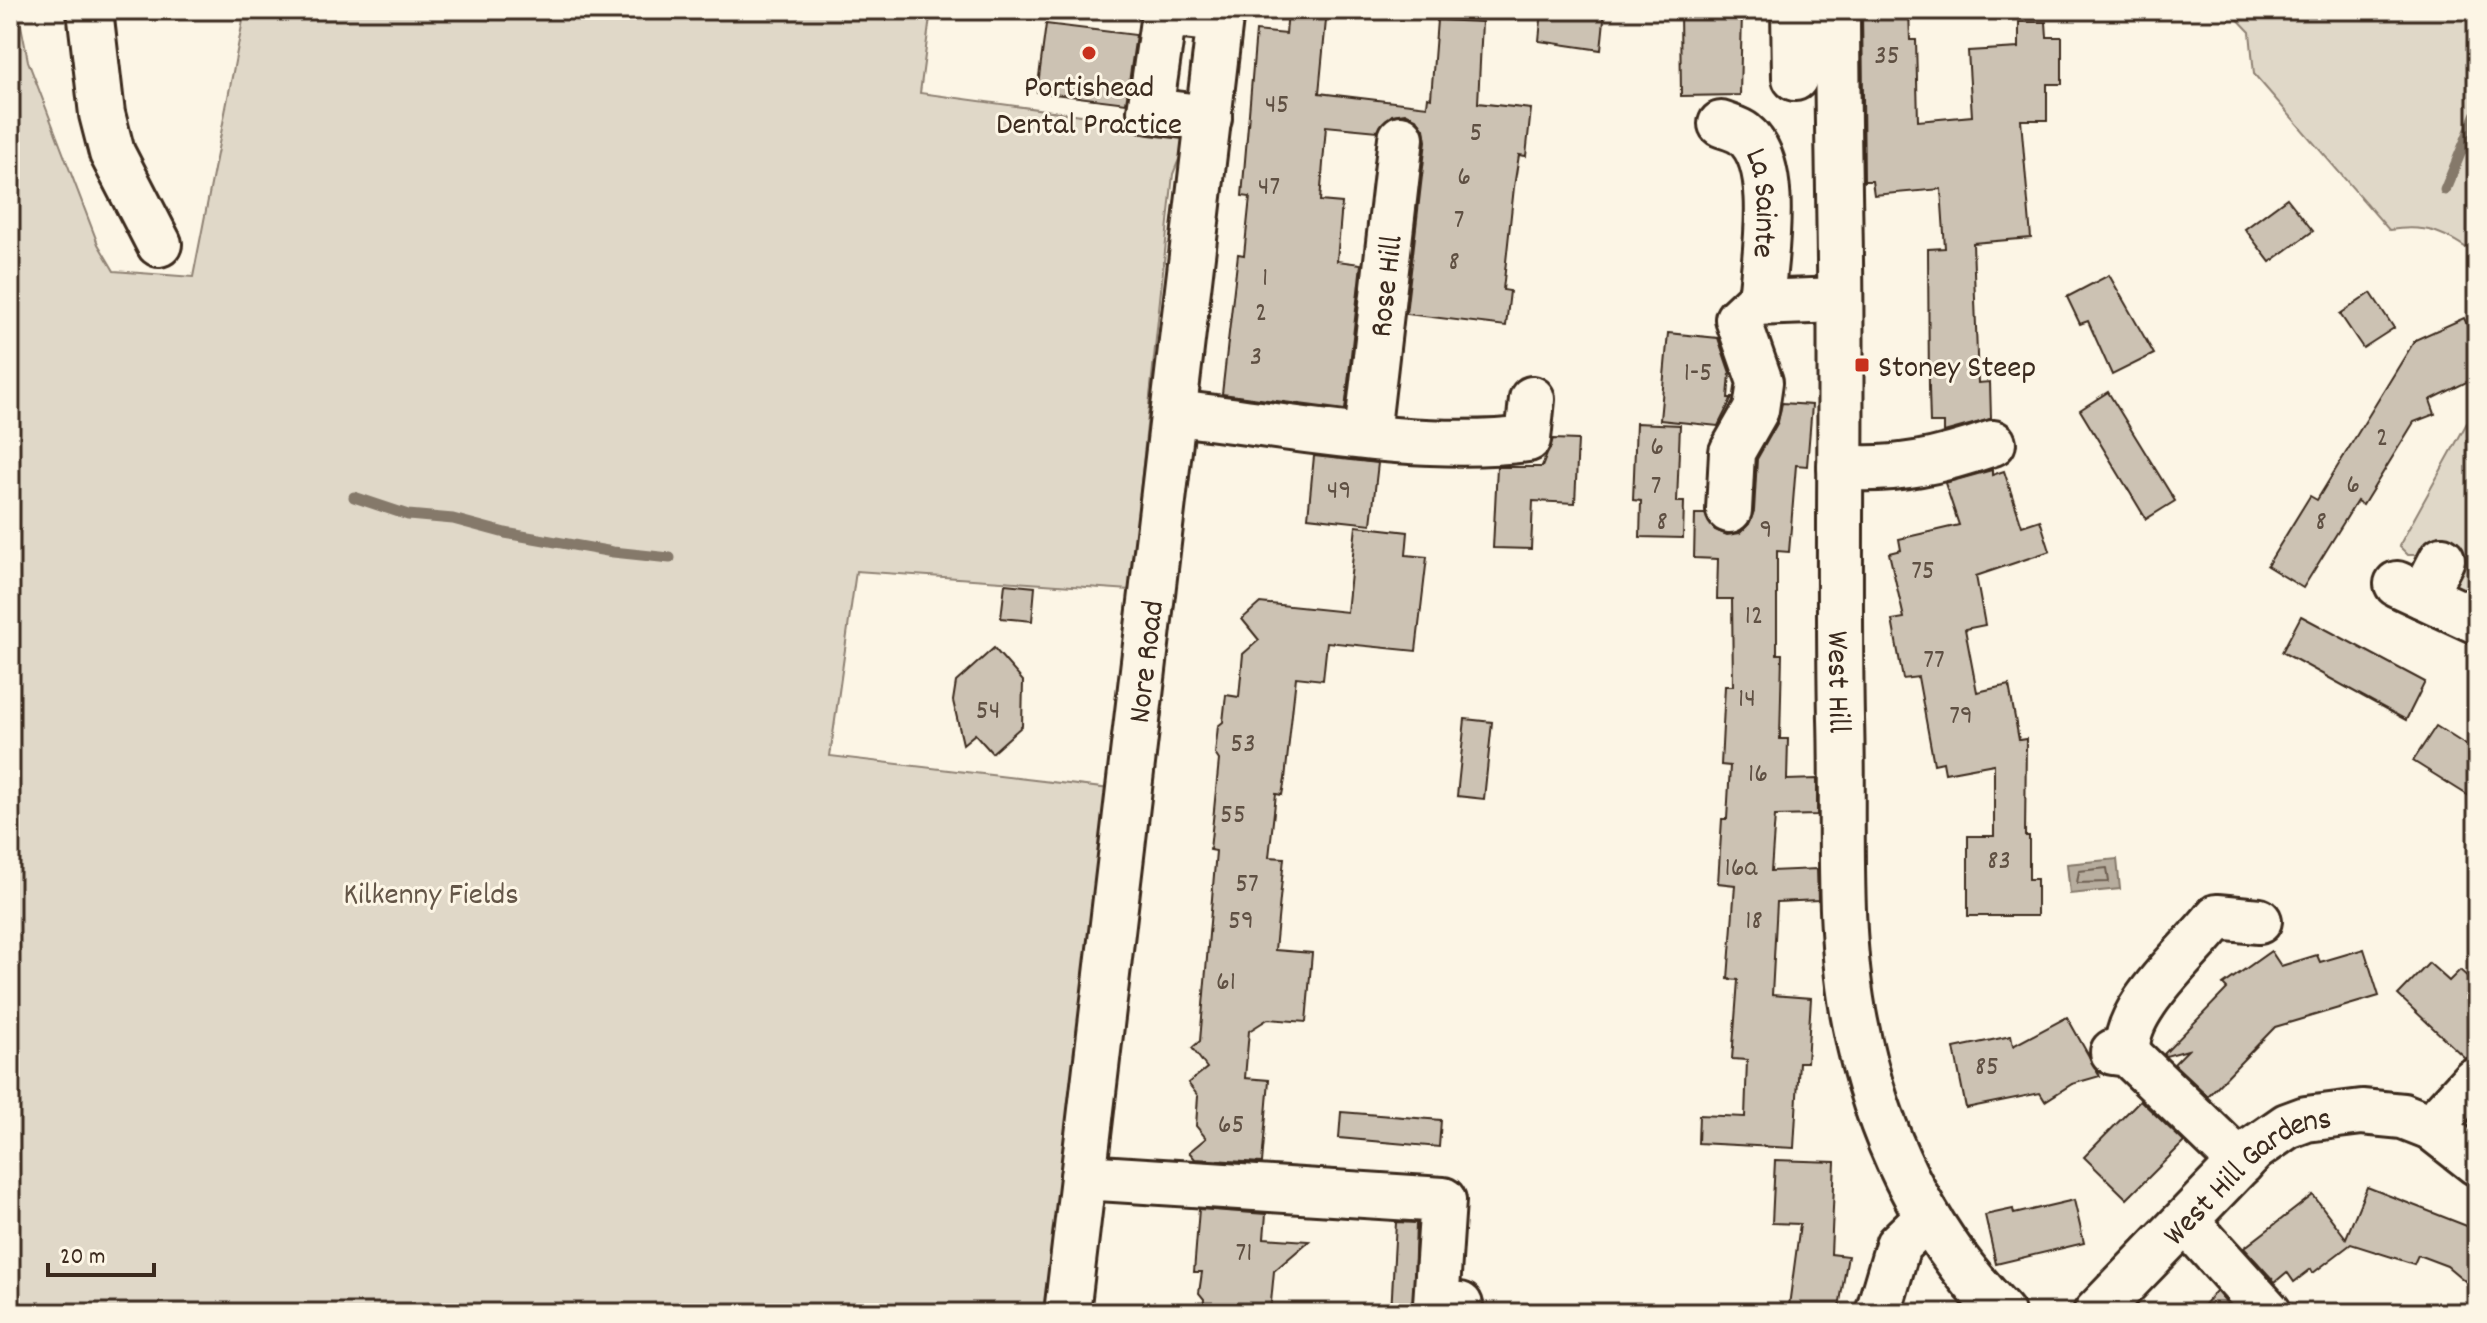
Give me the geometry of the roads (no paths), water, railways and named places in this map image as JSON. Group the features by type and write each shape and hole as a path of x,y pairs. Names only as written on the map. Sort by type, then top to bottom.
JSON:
{"street":[{"path":"90,10 102,114 112,153 159,244"},
{"path":"1794,10 1795,78"},
{"name":"West Hill","path":"1837,10 1843,909 1848,972 1855,1022 1890,1140 1926,1218 1962,1271 2002,1313"},
{"path":"1209,118 1150,111 1164,14 1220,15"},
{"name":"Nore Road","path":"1067,1313 1220,15"},
{"name":"La Sainte","path":"1721,124 1745,135 1764,169 1768,210 1761,302"},
{"name":"Rose Hill","path":"1367,435 1401,138"},
{"name":"La Sainte","path":"1729,510 1732,452 1755,413 1760,382 1738,319 1748,306 1761,302 1840,300"},
{"path":"1175,413 1367,435 1474,442 1528,439 1532,399"},
{"path":"1840,467 1870,470 1937,462 1993,443"},
{"path":"2421,579 2477,621"},
{"path":"2241,1163 2120,1053 2136,1014 2217,917 2259,921"},
{"path":"2431,1127 2473,1081"},
{"name":"West Hill Gardens","path":"2096,1313 2241,1163 2287,1126 2319,1116 2377,1112 2403,1116 2431,1127 2477,1163"},
{"path":"1083,1177 1443,1200 1436,1304 1460,1305"},
{"path":"1878,1313 1898,1245 1926,1218"},
{"path":"2186,1221 2269,1313"}],"water":[{"path":"2117,859 2120,889 2070,894 2067,864"}],"waterway":[{"path":"2445,190 2477,113"},
{"path":"354,497 408,515 453,519 505,533 613,552 670,558"}],"place":[{"name":"Portishead Dental Practice","path":"1089,53"},
{"name":"Stoney Steep","path":"1862,365"}],"park label":[{"name":"Kilkenny Fields","path":"431,892"}]}
